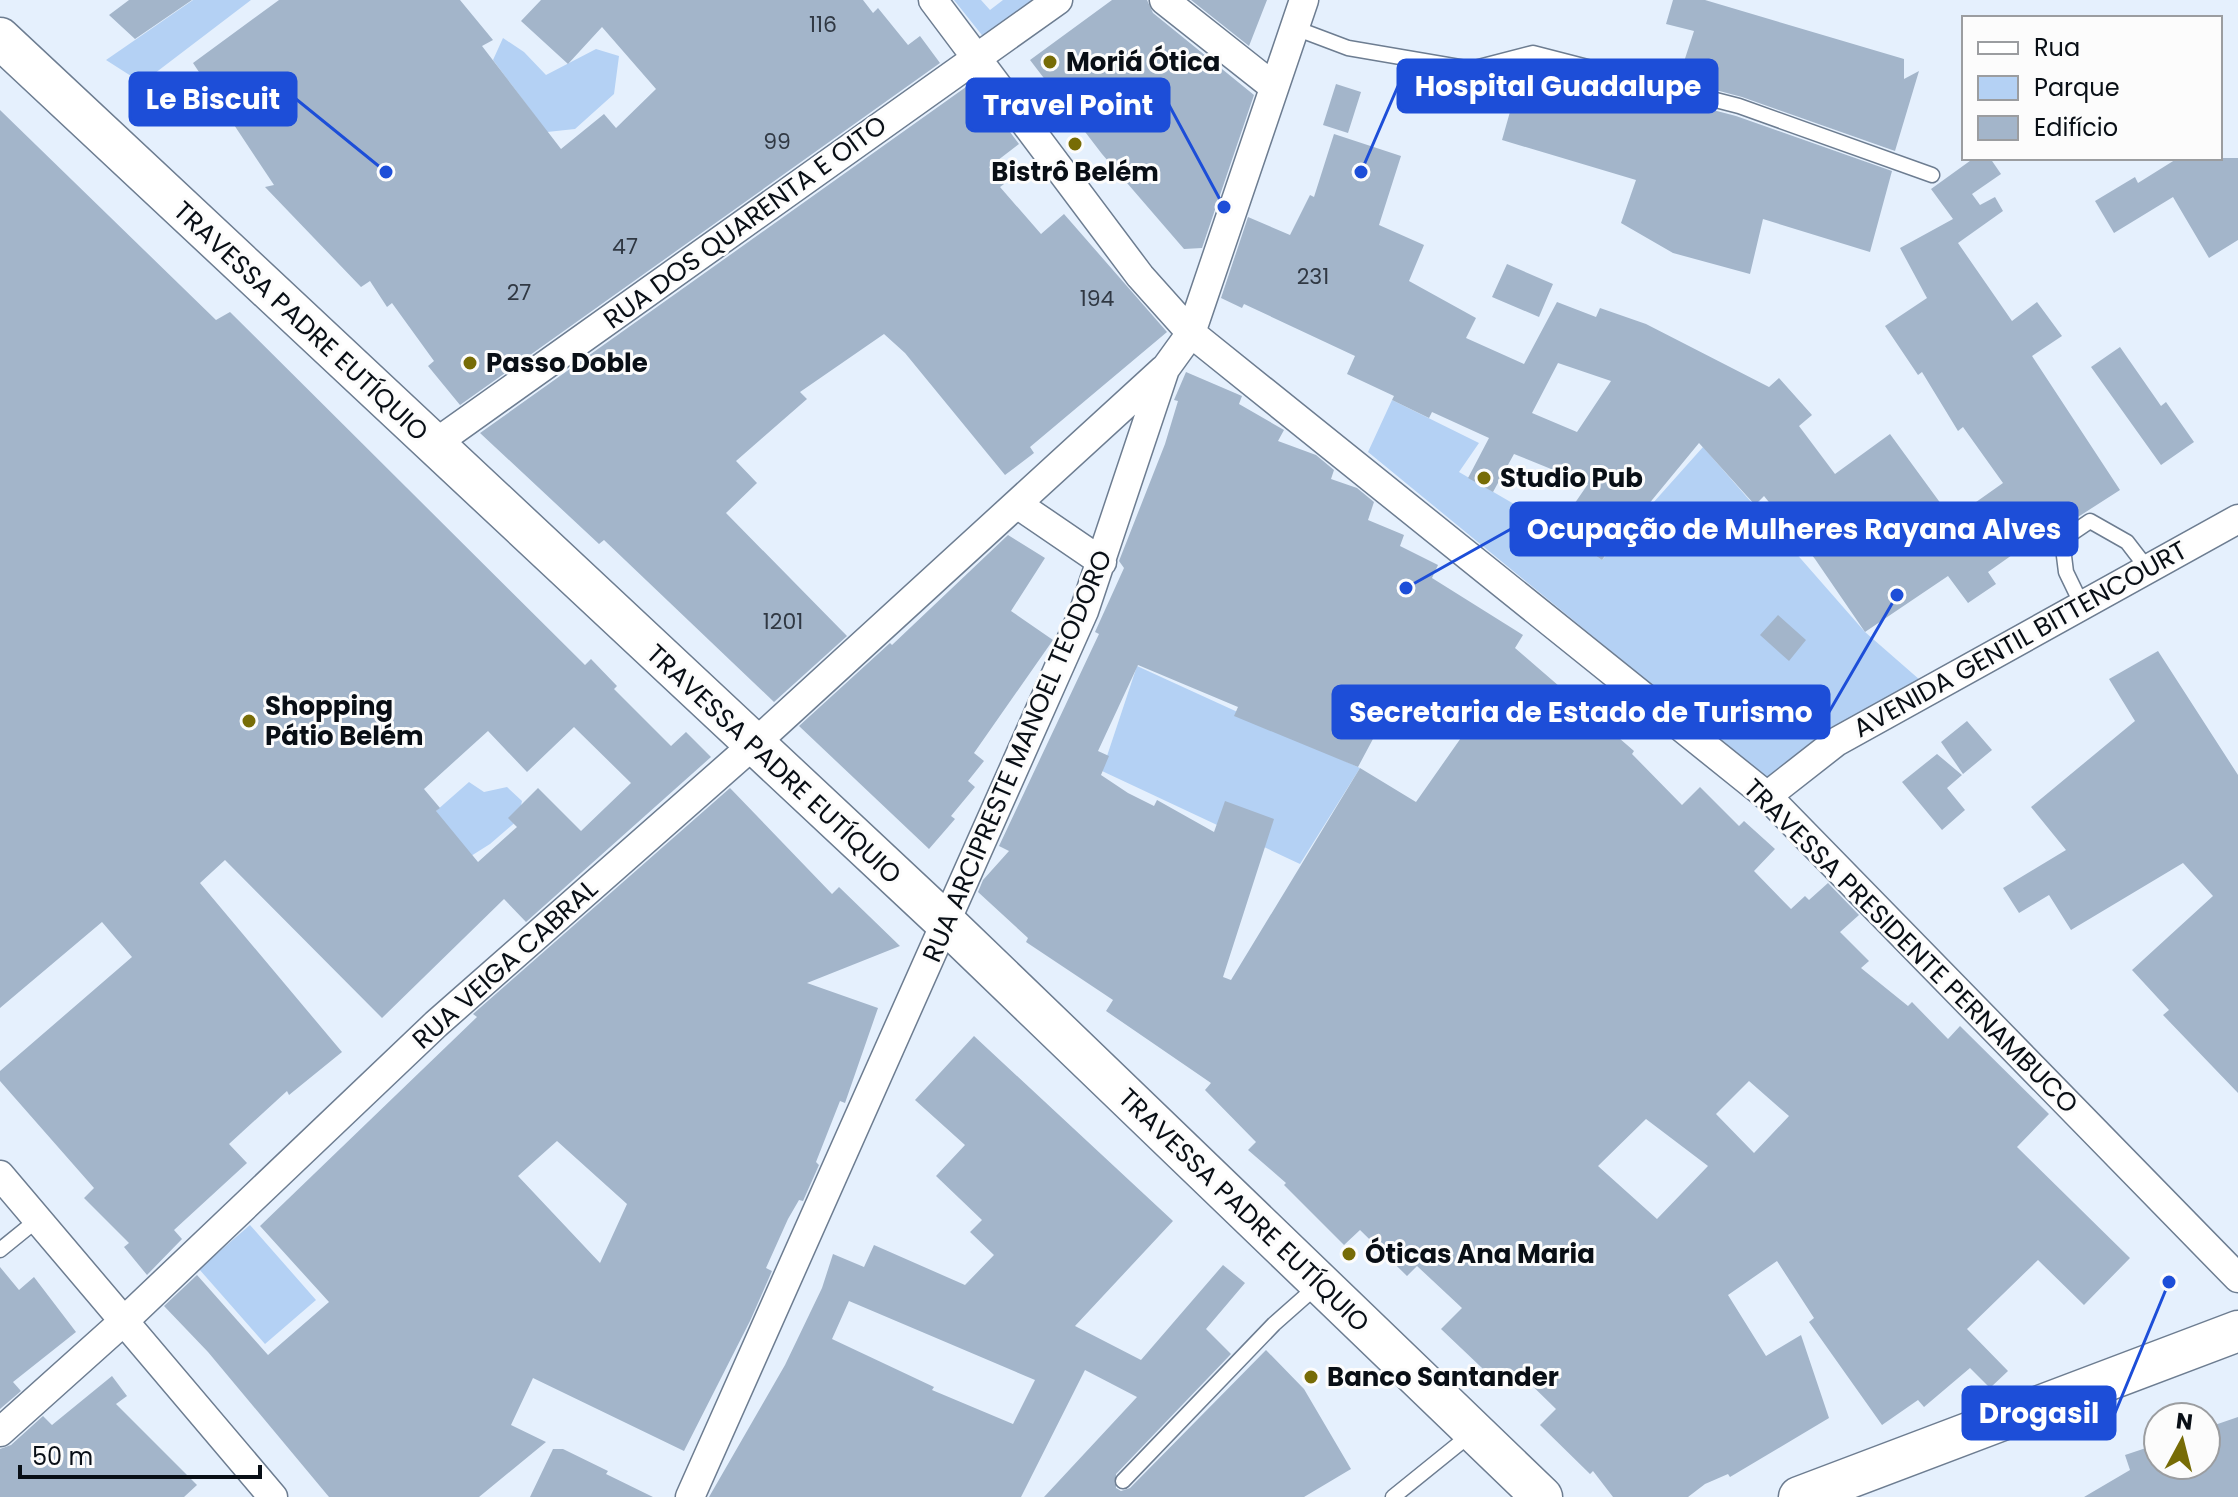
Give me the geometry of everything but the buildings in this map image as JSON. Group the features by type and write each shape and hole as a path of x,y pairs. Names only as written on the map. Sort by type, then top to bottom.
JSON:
{"main road":[{"name":"TRAVESSA PADRE EUTÍQUIO","path":"0,38 946,923 1542,1497"},
{"path":"1799,1497 2238,1331"}],"street":[{"name":"TRAVESSA PRESIDENTE PERNAMBUCO","path":"933,0 1140,276 1191,333 1767,796 2238,1278"},
{"name":"RUA DOS QUARENTA E OITO","path":"433,445 1058,0"},
{"path":"1164,0 1274,87"},
{"name":"RUA ARCIPRESTE MANOEL TEODORO","path":"690,1497 1084,611 1165,369 1191,333 1304,0"},
{"name":"RUA VEIGA CABRAL","path":"0,1432 125,1320 436,1024 753,745 1165,369"},
{"path":"1017,504 1102,562"},
{"name":"AVENIDA GENTIL BITTENCOURT","path":"1767,796 1836,742 2081,603 2238,519"},
{"path":"0,1175 273,1497"}],"lane":[{"path":"1295,28 1348,48 1471,69 1533,53 1739,106 1932,175"},
{"path":"2081,603 2066,572 2062,540 2090,521 2127,542 2147,568"},
{"path":"0,1250 37,1220"},
{"path":"1123,1481 1274,1324 1321,1284"},
{"path":"1393,1497 1435,1467 1474,1432"}],"green space":[{"path":"193,0 251,0 142,83 106,60"},
{"path":"954,0 981,0 990,10 1003,0 1042,0 985,39"},
{"path":"503,38 524,52 546,75 596,49 619,56 614,94 575,129 547,132 493,60"},
{"path":"1392,400 1479,443 1459,472 1557,529 1602,560 1703,447 1865,632 1928,687 1767,779 1368,452"},
{"path":"1137,666 1360,768 1300,864 1102,771"},
{"path":"469,782 484,792 507,787 522,801 518,820 490,844 452,868 436,811"},
{"path":"250,1225 316,1300 265,1344 199,1269"}],"place":[{"name":"Moriá Ótica","path":"1050,62"},
{"name":"Bistrô Belém","path":"1075,144"},
{"name":"Le Biscuit","path":"386,172"},
{"name":"Hospital Guadalupe","path":"1361,172"},
{"name":"Travel Point","path":"1224,207"},
{"name":"Passo Doble","path":"470,363"},
{"name":"Studio Pub","path":"1484,478"},
{"name":"Ocupação de Mulheres Rayana Alves","path":"1406,588"},
{"name":"Secretaria de Estado de Turismo","path":"1897,595"},
{"name":"Shopping Pátio Belém","path":"249,721"},
{"name":"Óticas Ana Maria","path":"1349,1254"},
{"name":"Drogasil","path":"2169,1282"},
{"name":"Banco Santander","path":"1311,1377"}]}
